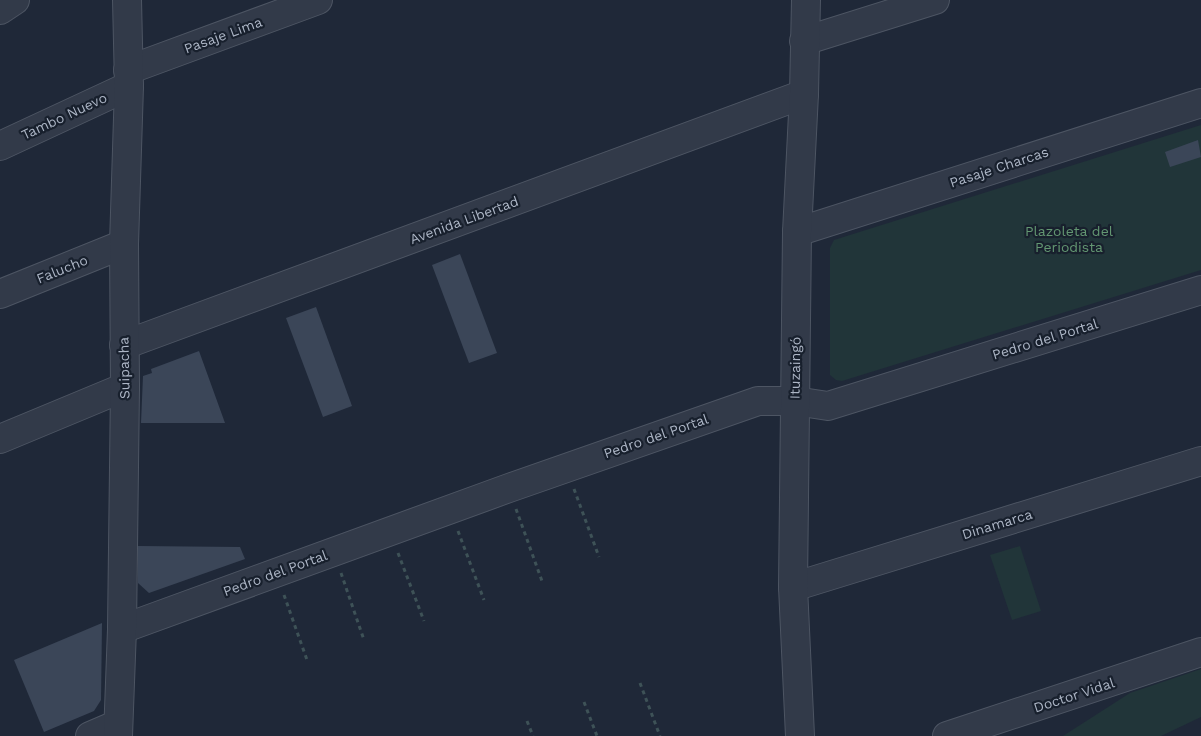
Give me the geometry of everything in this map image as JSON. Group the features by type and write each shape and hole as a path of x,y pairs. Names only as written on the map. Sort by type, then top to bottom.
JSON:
{"street":[{"path":"0,10 15,0"},
{"name":"Suipacha","path":"118,730 122,629 125,387 124,244 128,78 127,0"},
{"name":"Pasaje Lima","path":"128,78 318,0"},
{"name":"Ituzaingó","path":"794,734 795,401 798,232 806,0"},
{"path":"804,41 935,0"},
{"name":"Tambo Nuevo","path":"0,146 128,78"},
{"name":"Avenida Libertad","path":"124,345 804,94"},
{"name":"Pasaje Charcas","path":"798,232 1201,103"},
{"name":"Falucho","path":"0,294 124,244"},
{"name":"Pedro del Portal","path":"122,629 509,488 758,401 795,401 828,406 1201,290"},
{"path":"0,439 125,387"},
{"name":"Dinamarca","path":"793,587 1201,461"},
{"name":"Doctor Vidal","path":"947,736 1201,652"},
{"path":"90,736 118,730"}],"path":[{"path":"566,468 599,557"},
{"path":"509,488 542,581"},
{"path":"450,510 484,600"},
{"path":"390,531 424,620"},
{"path":"333,552 364,640"},
{"path":"277,573 307,660"},
{"path":"640,683 660,736"},
{"path":"584,702 597,736"},
{"path":"528,721 533,736"}],"green space":[{"name":"Plazoleta del Periodista","path":"1201,125 1201,270 842,381 836,380 830,375 830,248 834,240"},
{"path":"1020,546 1041,611 1012,620 990,555"},
{"path":"1201,669 1201,717 1161,736 1063,736 1130,693"}],"building":[{"path":"1198,140 1201,157 1170,167 1165,152"},
{"path":"460,254 497,353 469,363 432,265"},
{"path":"316,307 352,406 323,417 286,318"},
{"path":"199,351 225,423 141,423 143,376 152,373 151,369"},
{"path":"138,546 240,547 245,559 149,593 138,583"},
{"path":"102,623 101,700 94,711 44,732 14,660"}]}
